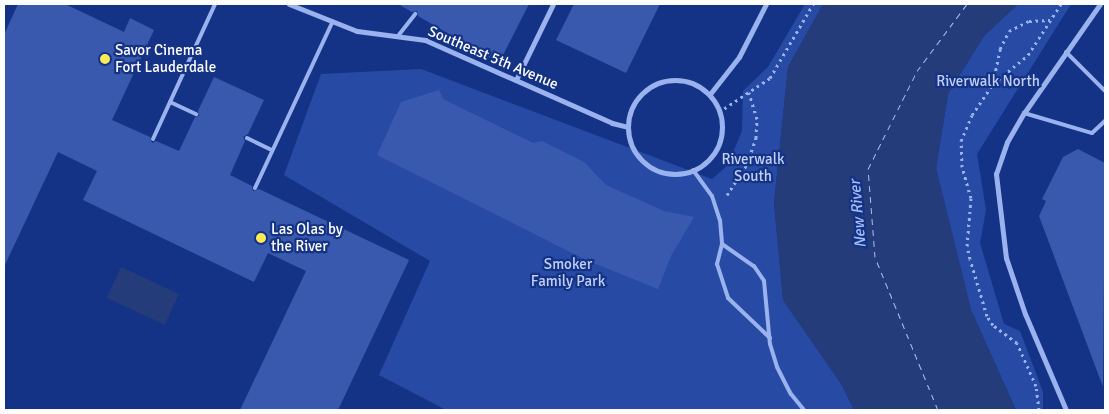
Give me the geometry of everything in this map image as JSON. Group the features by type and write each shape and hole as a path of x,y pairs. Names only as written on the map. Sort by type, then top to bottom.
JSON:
{"street":[{"name":"Southeast 5th Avenue","path":"289,4 357,31 425,40 612,123 628,127"},
{"path":"516,80 553,4"},
{"path":"710,94 739,57 766,4"},
{"path":"1066,410 1025,314 1006,258 999,221 996,174 1007,142 1024,113 1100,4"},
{"path":"666,80 683,80 698,85 710,94 719,112 721,136 716,150 707,162 693,170 665,173 651,168 639,157 631,143 628,127 630,111 638,97 651,86 666,80"}],"lane":[{"path":"153,139 215,4"},
{"path":"398,36 415,14"},
{"path":"255,188 333,21"},
{"path":"1066,52 1105,91"},
{"path":"170,102 196,114"},
{"path":"1024,113 1092,133 1105,121"},
{"path":"247,138 272,150"},
{"path":"693,170 716,206 722,244 717,264 728,298 770,338"},
{"path":"722,244 754,266 764,280 770,338 777,367 791,394 804,410"}],"path":[{"path":"719,112 770,78 813,4"},
{"path":"993,84 1000,49 1009,31 1028,21 1051,20"},
{"path":"716,206 730,192 747,164 756,138 757,119 749,92"}],"green space":[{"name":"Smoker Family Park","path":"805,4 823,4 788,67 774,203 783,300 842,385 854,410 446,410 379,375 430,261 284,175 321,74 421,69 712,179 728,165 742,131 743,91 768,67"},
{"name":"Riverwalk North","path":"1018,4 1071,4 977,154 986,210 980,243 1004,324 1020,331 1043,392 1043,410 1016,410 971,310 936,168 948,94 984,36"}],"water":[{"name":"New River","path":"823,4 1018,4 984,36 948,94 936,168 971,310 1016,410 854,410 842,385 783,300 774,203 788,67"},
{"path":"121,267 179,294 165,325 107,298"}],"building":[{"name":"Las Olas by the River","path":"18,4 65,4 124,32 130,18 154,30 112,120 150,137 152,143 156,141 179,151 195,117 199,116 198,111 214,77 264,100 248,134 243,137 245,141 230,175 252,186 253,191 259,189 409,260 338,410 240,410 306,271 268,253 254,282 83,200 97,171 58,152 4,267 4,35"},
{"path":"398,4 529,4 499,63 418,16 417,11 412,12"},
{"path":"574,4 660,4 626,73 556,40"},
{"path":"439,90 443,99 533,143 542,141 584,162 606,185 664,211 694,217 671,256 658,289 586,260 377,155 401,102"},
{"path":"1078,149 1105,163 1103,387 1039,216 1046,201 1042,199 1063,157"}],"ferry route":[{"path":"938,410 875,257 868,169 917,71 967,4"}],"place":[{"name":"Savor Cinema Fort Lauderdale","path":"105,59"},
{"name":"Las Olas by the River","path":"261,238"}],"park label":[{"name":"Riverwalk South","path":"753,168"}]}
